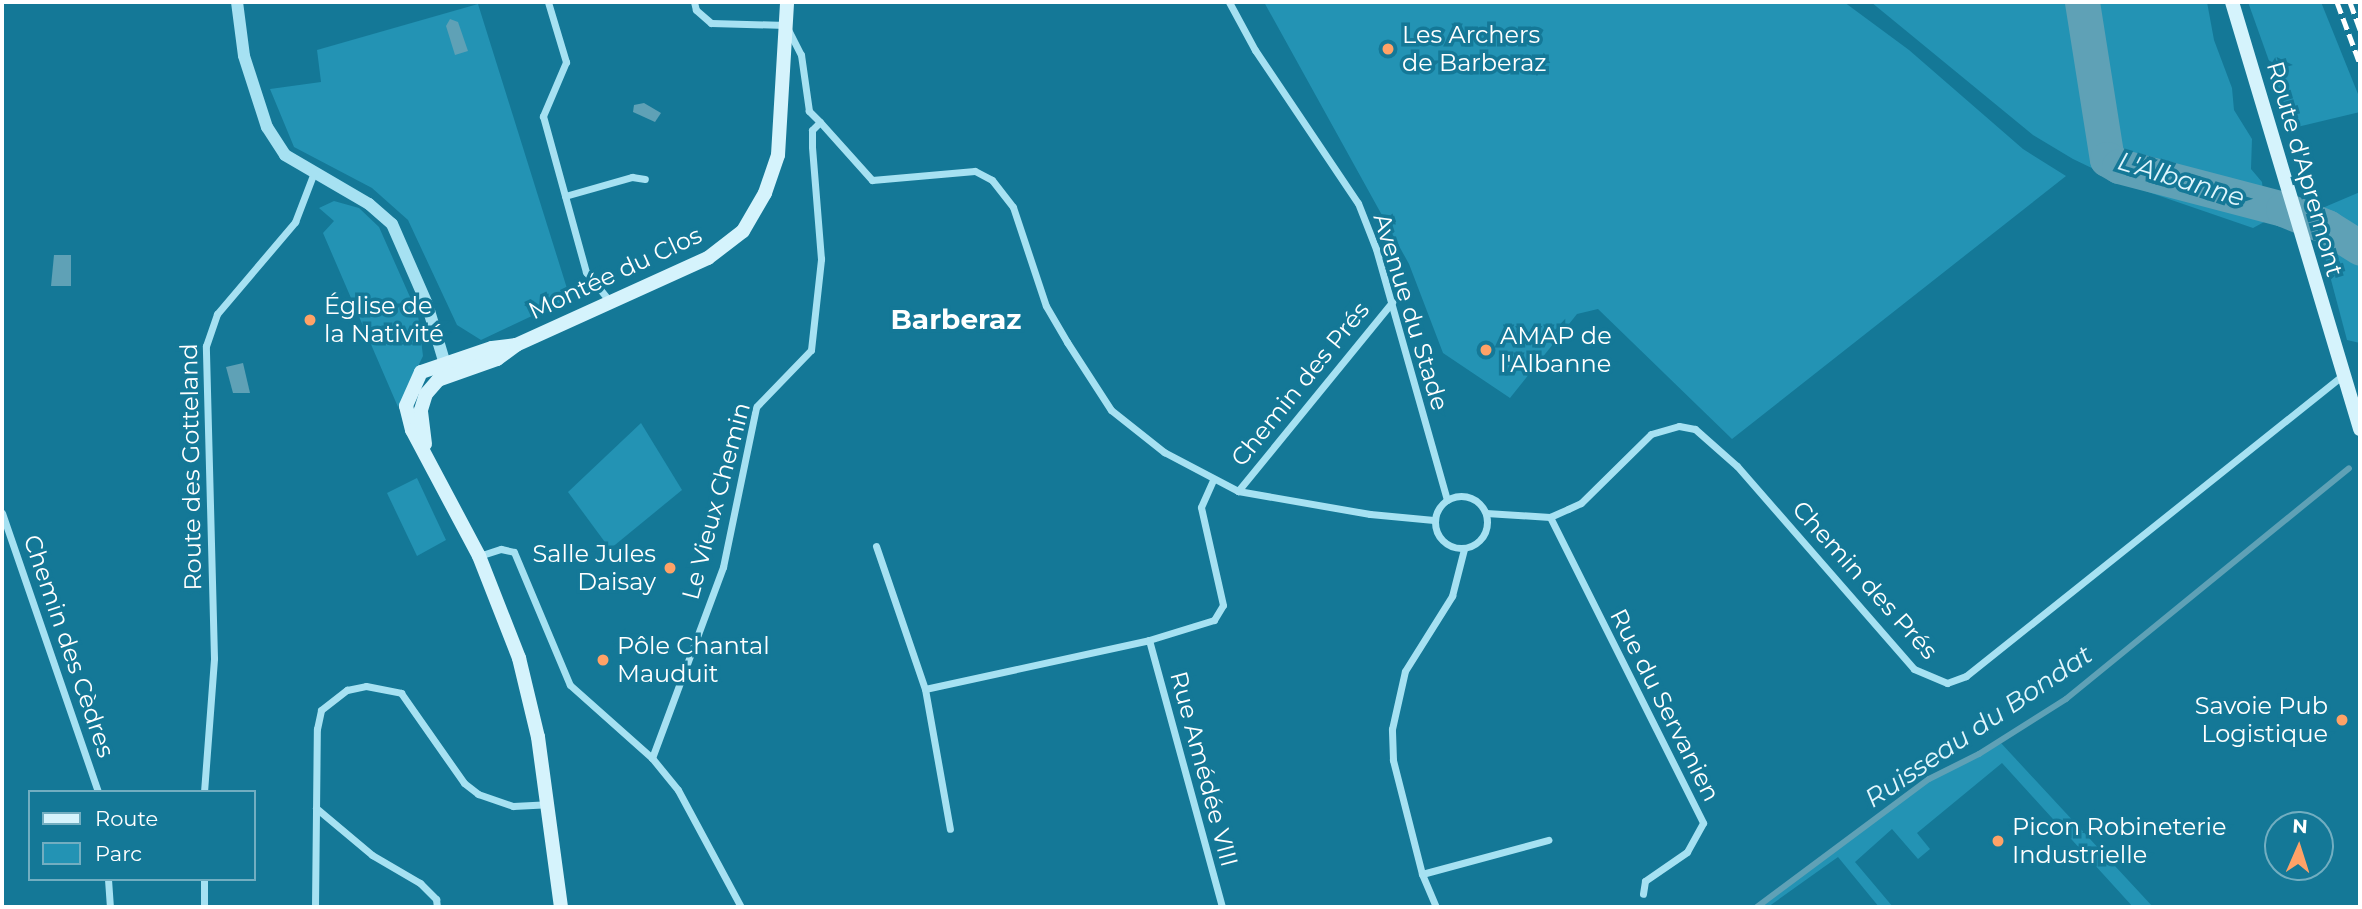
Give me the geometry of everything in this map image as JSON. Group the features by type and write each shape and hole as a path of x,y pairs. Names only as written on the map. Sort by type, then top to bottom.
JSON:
{"main road":[{"name":"Montée du Clos","path":"446,370 497,359 516,345 708,258 743,231 765,193 778,155 787,2"},
{"name":"Route d'Apremont","path":"2232,2 2360,429"},
{"path":"446,370 426,394 421,410 427,452 480,556 519,658 547,804 561,907"}],"street":[{"path":"237,2 244,56 267,127 285,155 313,175 369,204 392,224 427,304 446,370"},
{"path":"548,2 566,62 543,116 586,272 610,302"},
{"path":"694,2 696,10 711,23 786,26 801,55 809,111 820,122"},
{"name":"Avenue du Stade","path":"1229,2 1255,50 1358,203 1392,302 1447,500"},
{"name":"Chemin des Prés","path":"820,122 872,180 975,171 992,180 1013,207 1046,306 1111,410 1164,452 1238,491 1370,514 1434,520"},
{"name":"Le Vieux Chemin","path":"652,758 723,567 756,407 811,350 821,259 812,146 813,130 820,122"},
{"name":"Route des Gotteland","path":"204,790 214,658 206,346 217,314 295,222 313,175"},
{"path":"565,196 632,177 645,179"},
{"name":"Chemin des Prés","path":"1238,491 1392,302"},
{"name":"Chemin des Prés","path":"1486,513 1550,517 1581,503 1651,434 1679,426 1695,429 1737,466 1914,668 1947,683 1966,676 2343,375"},
{"path":"925,690 1149,640 1214,620 1223,605 1201,507 1213,480"},
{"path":"1436,907 1422,874 1393,760 1392,729 1405,671 1452,596 1464,549 1481,540 1486,513 1473,499 1447,500 1434,520 1442,541 1464,549"},
{"name":"Chemin des Cèdres","path":"2,513 97,790"},
{"name":"Rue du Servanien","path":"1550,517 1703,823 1688,852 1645,881 1643,894"},
{"path":"876,546 925,690 950,829"},
{"path":"480,556 502,549 514,552 570,685 652,758 678,790 741,907"},
{"name":"Rue Amédée VIII","path":"1149,640 1222,907"},
{"path":"315,907 315,744 321,710 332,698 366,686 401,693 464,783 478,794 513,806 547,804"},
{"path":"316,808 372,855 421,883 436,899 437,907"},
{"path":"1422,874 1548,840"},
{"path":"108,881 110,907"},
{"path":"204,881 204,907"}],"green space":[{"path":"1264,2 1844,2 1909,50 2023,149 2066,176 1732,439 1598,309 1577,314 1510,398 1443,353 1409,264"},
{"path":"1871,2 2207,2 2214,40 2232,88 2234,110 2252,139 2251,169 2262,182 2266,221 2253,228 2125,184 2073,159 2033,135"},
{"path":"2248,2 2321,2 2360,99 2360,112 2293,128"},
{"path":"478,4 570,298 481,340 457,325 408,220 372,188 294,147 270,89 321,82 317,50"},
{"path":"2360,192 2360,343 2347,340 2313,212"},
{"path":"334,201 359,208 379,227 418,315 423,356 398,407 323,233 334,221 319,208"},
{"path":"641,423 682,490 610,549 568,492"},
{"path":"417,478 446,540 417,556 387,493"},
{"path":"2000,742 2153,907 2133,907 2002,763 1917,833 1930,849 1918,859 1892,829 1855,862 1893,907 1879,907 1838,857 1768,907 1754,907 1929,779"}],"shaded area":[{"path":"450,19 458,22 468,51 455,55 446,26"},
{"path":"644,103 661,113 655,122 633,112 634,105"},
{"path":"54,255 71,255 71,286 51,286"},
{"path":"243,363 250,393 233,393 226,367"}],"waterway":[{"name":"L'Albanne","path":"2082,2 2107,159 2119,166 2283,209 2327,227 2360,248"},
{"name":"Ruisseau du Bondat","path":"1757,907 1929,779 1979,754 2066,699 2349,468"}],"railway":[{"path":"2337,2 2360,64"},
{"path":"2350,2 2360,30"}],"place":[{"name":"Les Archers de Barberaz","path":"1388,49"},
{"name":"Église de la Nativité","path":"310,320"},
{"name":"AMAP de l'Albanne","path":"1486,350"},
{"name":"Salle Jules Daisay","path":"670,568"},
{"name":"Pôle Chantal Mauduit","path":"603,660"},
{"name":"Savoie Pub Logistique","path":"2342,720"},
{"name":"Picon Robineterie Industrielle","path":"1998,841"}],"district":[{"name":"Barberaz","path":"956,319"}]}
